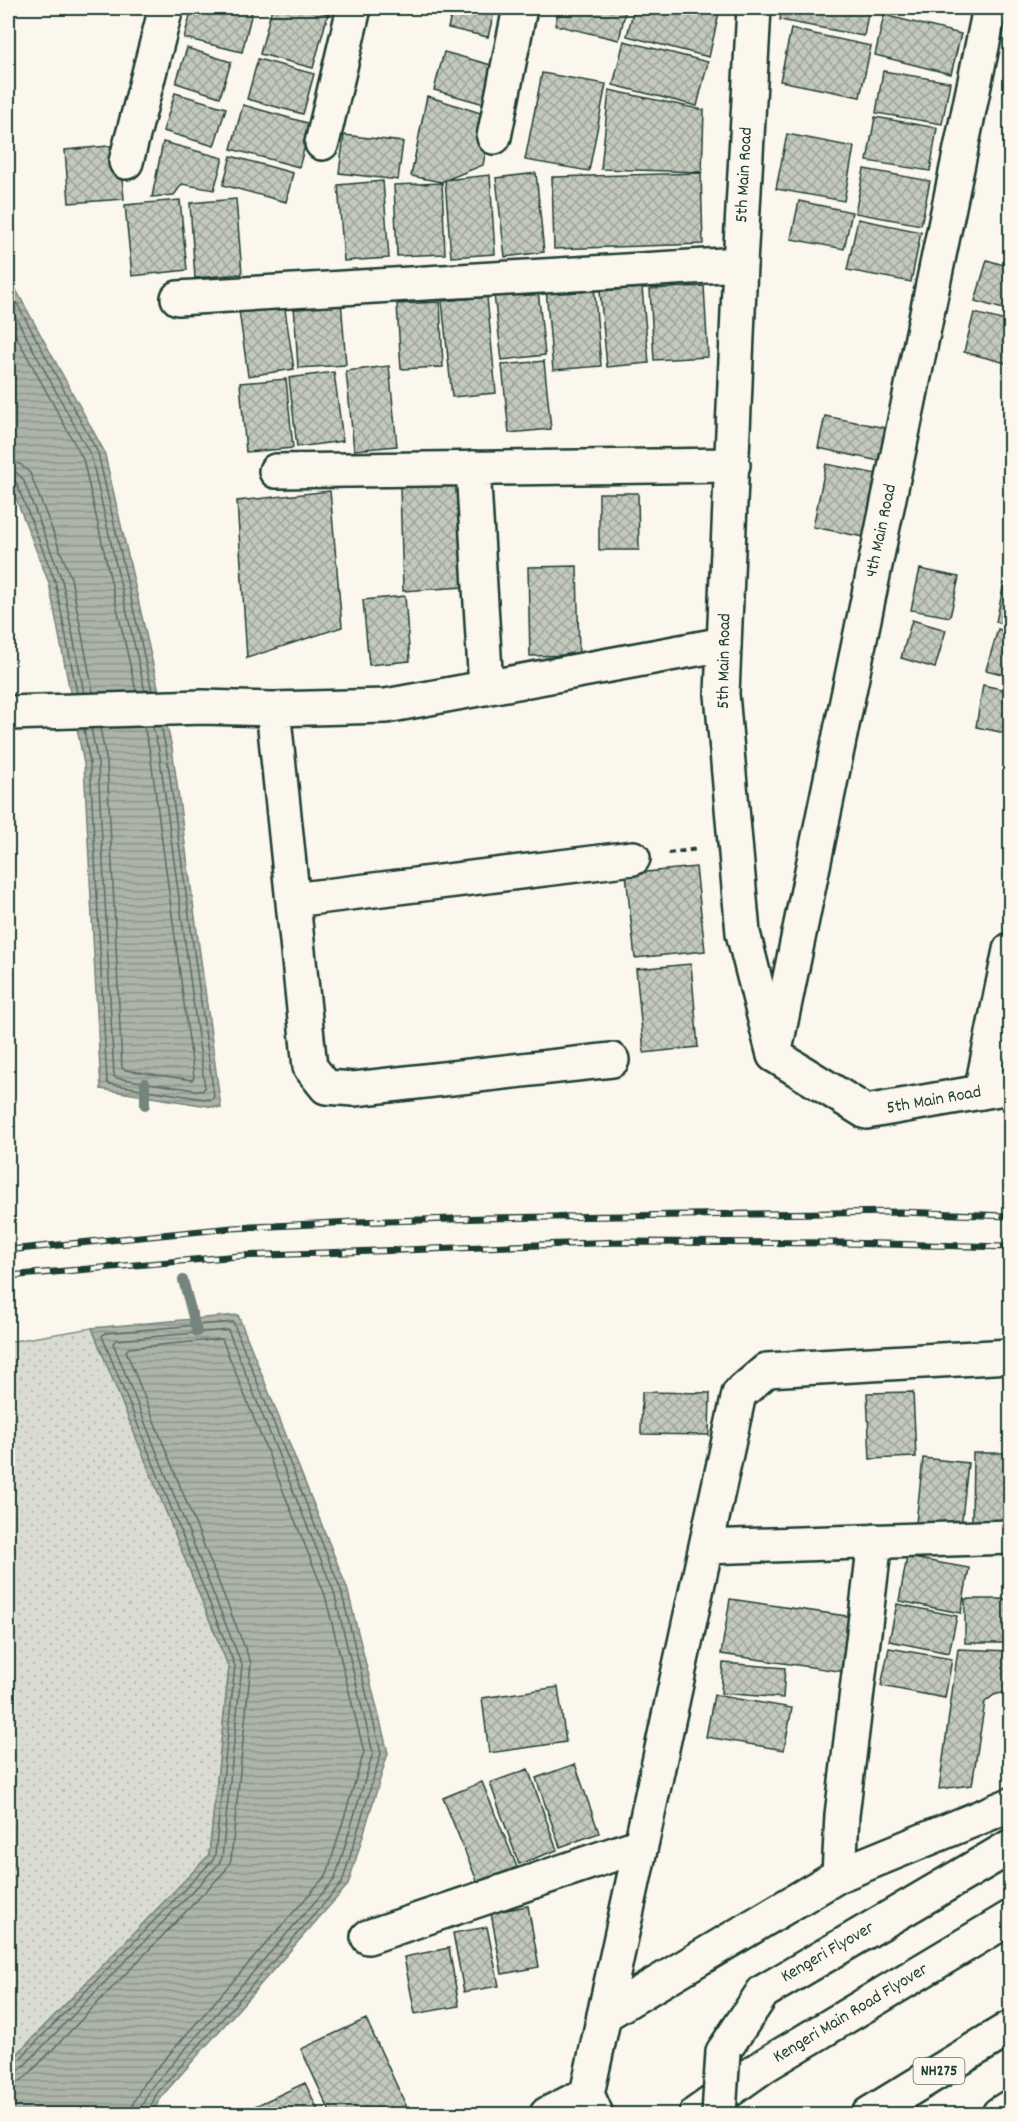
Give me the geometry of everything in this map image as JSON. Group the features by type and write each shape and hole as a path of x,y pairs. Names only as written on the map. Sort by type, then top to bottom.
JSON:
{"main road":[{"path":"126,162 166,8"},
{"path":"322,142 354,8"},
{"path":"494,137 520,8"},
{"name":"5th Main Road","path":"754,8 740,264 722,694 743,933 774,1055 866,1112 996,1090"},
{"name":"4th Main Road","path":"774,1055 990,8"},
{"path":"178,298 740,264"},
{"path":"276,471 733,465"},
{"path":"473,468 486,688"},
{"path":"8,713 203,707 273,709 386,706 724,644"},
{"path":"273,709 310,1067 326,1087 354,1089 612,1059"},
{"path":"293,900 633,858"},
{"path":"996,1090 1011,950"},
{"path":"547,2115 591,2104 604,2015 739,1394 767,1370 1011,1356"},
{"path":"706,1546 1011,1537"},
{"path":"839,1875 842,1815 875,1541"},
{"path":"604,2015 839,1875 1011,1805"},
{"path":"368,1937 641,1845"},
{"name":"Kengeri Flyover","path":"718,2115 723,2052 763,1992 1011,1847"},
{"name":"Kengeri Main Road Flyover","path":"696,2115 765,2065 1011,1918"},
{"name":"NH275","path":"869,2115 1011,2028"},
{"path":"999,2115 1011,2106"}],"path":[{"path":"633,858 735,845"}],"shaded area":[{"path":"92,1328 229,1668 209,1855 8,2064 8,1342"}],"water":[{"path":"8,275 104,451 172,748 221,1108 101,1089 84,764 49,583 8,478"},
{"path":"238,1315 347,1588 388,1753 348,1885 161,2097 152,2114 8,2114 8,2064 209,1855 229,1668 92,1328"}],"building":[{"path":"192,8 253,8 242,52 184,38"},
{"path":"272,8 305,8 328,14 313,68 260,54"},
{"path":"453,8 495,8 488,37 448,28"},
{"path":"559,8 626,8 619,40 555,25"},
{"path":"634,8 720,9 709,57 627,36"},
{"path":"782,8 869,8 864,36 780,20"},
{"path":"884,15 961,34 951,74 875,55"},
{"path":"791,29 871,46 860,97 780,81"},
{"path":"624,41 708,62 697,106 613,85"},
{"path":"187,48 231,62 220,97 176,83"},
{"path":"444,52 506,69 495,107 434,90"},
{"path":"258,59 314,74 303,114 247,99"},
{"path":"883,71 950,82 942,124 876,113"},
{"path":"542,73 606,84 589,171 525,160"},
{"path":"609,90 704,110 702,172 601,169"},
{"path":"175,93 226,108 214,146 163,131"},
{"path":"427,96 493,117 483,165 441,182 411,176"},
{"path":"243,105 311,124 299,167 231,149"},
{"path":"875,117 937,128 930,171 867,161"},
{"path":"787,134 854,147 844,201 776,189"},
{"path":"344,135 403,142 398,180 339,173"},
{"path":"163,142 223,158 214,190 182,184 174,195 152,197"},
{"path":"119,145 124,199 69,203 65,150"},
{"path":"231,156 293,173 286,202 223,185"},
{"path":"864,169 930,181 921,225 855,213"},
{"path":"536,173 544,252 505,257 496,178"},
{"path":"701,173 703,244 554,249 552,177"},
{"path":"490,175 495,254 451,257 445,180"},
{"path":"383,181 389,258 344,261 338,185"},
{"path":"442,183 445,254 397,256 394,185"},
{"path":"236,199 242,274 195,278 190,203"},
{"path":"180,200 187,270 132,276 125,205"},
{"path":"799,201 852,212 844,249 791,239"},
{"path":"858,219 921,232 911,282 847,270"},
{"path":"987,260 1010,267 1010,311 975,301"},
{"path":"594,285 601,366 553,370 546,289"},
{"path":"704,286 708,357 654,360 650,289"},
{"path":"642,288 649,363 607,367 600,291"},
{"path":"538,290 545,355 502,360 494,295"},
{"path":"487,297 496,393 452,397 442,301"},
{"path":"341,300 346,365 298,368 294,304"},
{"path":"440,302 443,367 401,369 397,304"},
{"path":"284,303 294,369 248,376 239,310"},
{"path":"974,313 1010,322 1010,364 964,352"},
{"path":"544,361 551,429 509,433 502,365"},
{"path":"389,366 397,446 354,450 346,371"},
{"path":"334,372 343,441 297,447 289,378"},
{"path":"286,379 293,448 246,452 240,383"},
{"path":"825,416 891,429 884,462 818,448"},
{"path":"826,464 882,475 869,538 813,527"},
{"path":"464,483 464,587 403,591 400,486"},
{"path":"330,491 342,627 247,658 237,501"},
{"path":"599,493 638,493 639,550 599,550"},
{"path":"577,566 579,655 530,656 528,567"},
{"path":"920,569 959,577 950,617 911,610"},
{"path":"1004,583 1010,584 1010,625 996,622"},
{"path":"405,596 410,661 369,665 363,600"},
{"path":"912,620 946,630 935,668 901,658"},
{"path":"998,629 1010,633 1010,676 986,670"},
{"path":"983,685 1010,691 1010,734 976,727"},
{"path":"696,867 705,951 635,958 626,874"},
{"path":"691,964 698,1047 644,1053 636,969"},
{"path":"642,1392 710,1393 709,1435 641,1434"},
{"path":"913,1392 916,1457 870,1459 867,1393"},
{"path":"973,1453 1010,1453 1010,1523 972,1523"},
{"path":"923,1458 968,1463 961,1528 916,1523"},
{"path":"907,1557 969,1568 961,1613 899,1601"},
{"path":"730,1599 860,1618 852,1673 721,1654"},
{"path":"965,1599 1010,1599 1010,1643 965,1643"},
{"path":"897,1604 957,1616 949,1653 889,1641"},
{"path":"889,1648 952,1659 945,1698 881,1686"},
{"path":"958,1649 1010,1651 1010,1691 994,1695 985,1702 972,1785 939,1789"},
{"path":"723,1663 785,1668 783,1698 721,1693"},
{"path":"558,1687 566,1742 489,1753 482,1698"},
{"path":"714,1695 792,1708 784,1750 706,1737"},
{"path":"575,1764 599,1833 560,1847 536,1778"},
{"path":"528,1769 557,1850 519,1864 490,1783"},
{"path":"482,1782 517,1867 478,1883 443,1798"},
{"path":"528,1906 539,1967 502,1974 491,1913"},
{"path":"487,1927 499,1986 464,1992 453,1933"},
{"path":"449,1948 459,2006 415,2014 404,1957"},
{"path":"366,2019 409,2112 403,2114 331,2114 301,2049"},
{"path":"305,2083 320,2114 238,2114"}],"waterway":[{"path":"145,1083 145,1105"},
{"path":"183,1280 197,1332"}],"railway":[{"path":"8,1250 232,1228 354,1222 900,1212 1010,1216"},
{"path":"8,1276 239,1256 620,1242 841,1243 1010,1247"}]}
